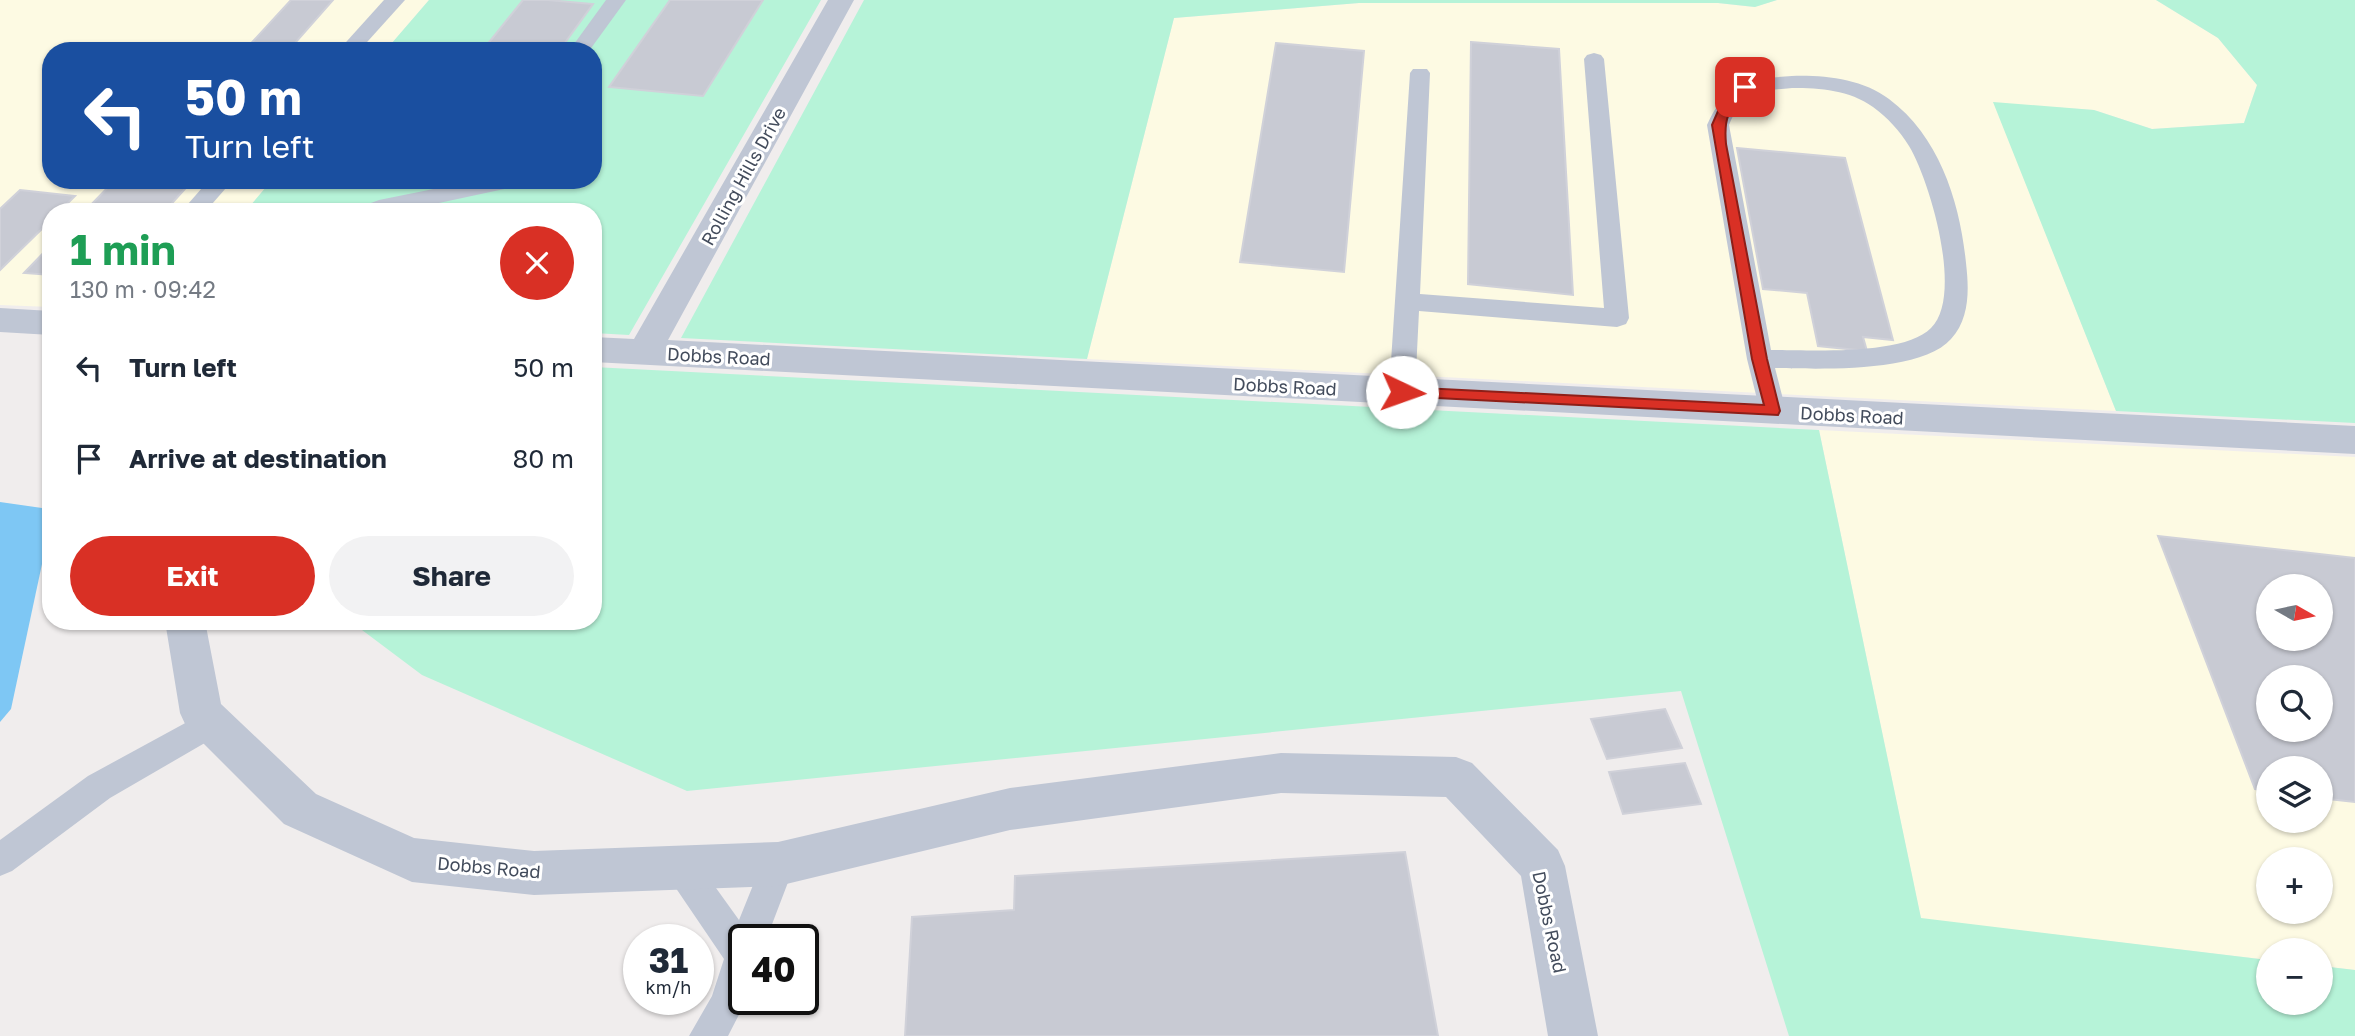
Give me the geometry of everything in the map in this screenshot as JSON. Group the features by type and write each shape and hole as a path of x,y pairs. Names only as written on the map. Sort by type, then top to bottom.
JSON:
{"street":[{"name":"Rolling Hills Drive","path":"644,352 841,0"},
{"path":"0,320 42,322"},
{"name":"Dobbs Road","path":"602,350 2355,440"},
{"name":"Dobbs Road","path":"187,630 201,713 300,809 412,860 534,873 778,864 1010,809 1280,773 1455,778 1542,866 1573,1036"}],"lane":[{"path":"356,42 395,0"},
{"path":"586,42 616,0"},
{"path":"1407,302 1617,318 1594,59"},
{"path":"1402,392 1420,73"},
{"path":"1760,359 1874,357 1910,350 1941,334 1957,299 1952,234 1935,178 1916,140 1891,111 1864,93 1839,83 1794,82 1745,87 1726,104 1718,125 1760,359 1773,411"},
{"path":"200,203 214,189"},
{"path":"403,203 471,189"},
{"path":"0,860 99,788 211,723"},
{"path":"754,924 778,864"},
{"path":"681,867 728,926"},
{"path":"706,1036 728,1002"}],"shaded area":[{"path":"0,0 429,0 393,42 42,42 42,189 264,189 253,203 42,203 42,307 0,305"},
{"path":"1777,0 2156,0 2218,38 2257,85 2244,123 2152,129 2094,110 1994,103 2116,411 1087,359 1174,18 1359,3 1718,3 1754,7"},
{"path":"1819,430 2355,457 2355,970 2333,967 2333,938 2256,938 2256,959 1921,919"}],"green space":[{"path":"429,0 821,0 629,335 602,334 602,203 253,203 264,189 602,189 602,42 393,42"},
{"path":"864,0 1777,0 1755,7 1718,3 1359,3 1174,18 1087,359 681,338"},
{"path":"2156,0 2355,0 2355,423 2116,411 1993,102 2094,110 2152,129 2244,123 2257,85 2218,38"},
{"path":"602,367 1819,430 1921,918 2256,959 2256,1015 2333,1015 2333,967 2355,970 2355,1036 1789,1036 1681,691 687,791 422,675 362,630 602,630"}],"water":[{"path":"0,502 42,508 42,564 11,709 0,722"}],"building":[{"path":"291,0 333,0 296,42 252,42"},
{"path":"523,0 593,4 566,42 489,42"},
{"path":"670,0 763,0 703,96 609,87"},
{"path":"1471,42 1559,49 1573,295 1468,284"},
{"path":"1276,43 1364,51 1344,272 1240,262"},
{"path":"1737,148 1845,158 1893,340 1863,337 1867,351 1818,346 1807,293 1763,289"},
{"path":"106,189 185,189 172,203 93,203"},
{"path":"20,190 75,196 68,203 42,203 42,229 0,270 0,209"},
{"path":"42,254 42,274 24,273"},
{"path":"2158,536 2355,558 2355,802 2333,799 2333,756 2256,756 2256,789"},
{"path":"1665,709 1682,748 1607,759 1591,719"},
{"path":"1685,763 1701,804 1623,814 1609,772"},
{"path":"1405,852 1438,1036 905,1036 912,917 1014,910 1015,876"}],"route":[{"path":"1402,392 1773,411 1760,359 1718,125 1726,104 1745,87"}]}
